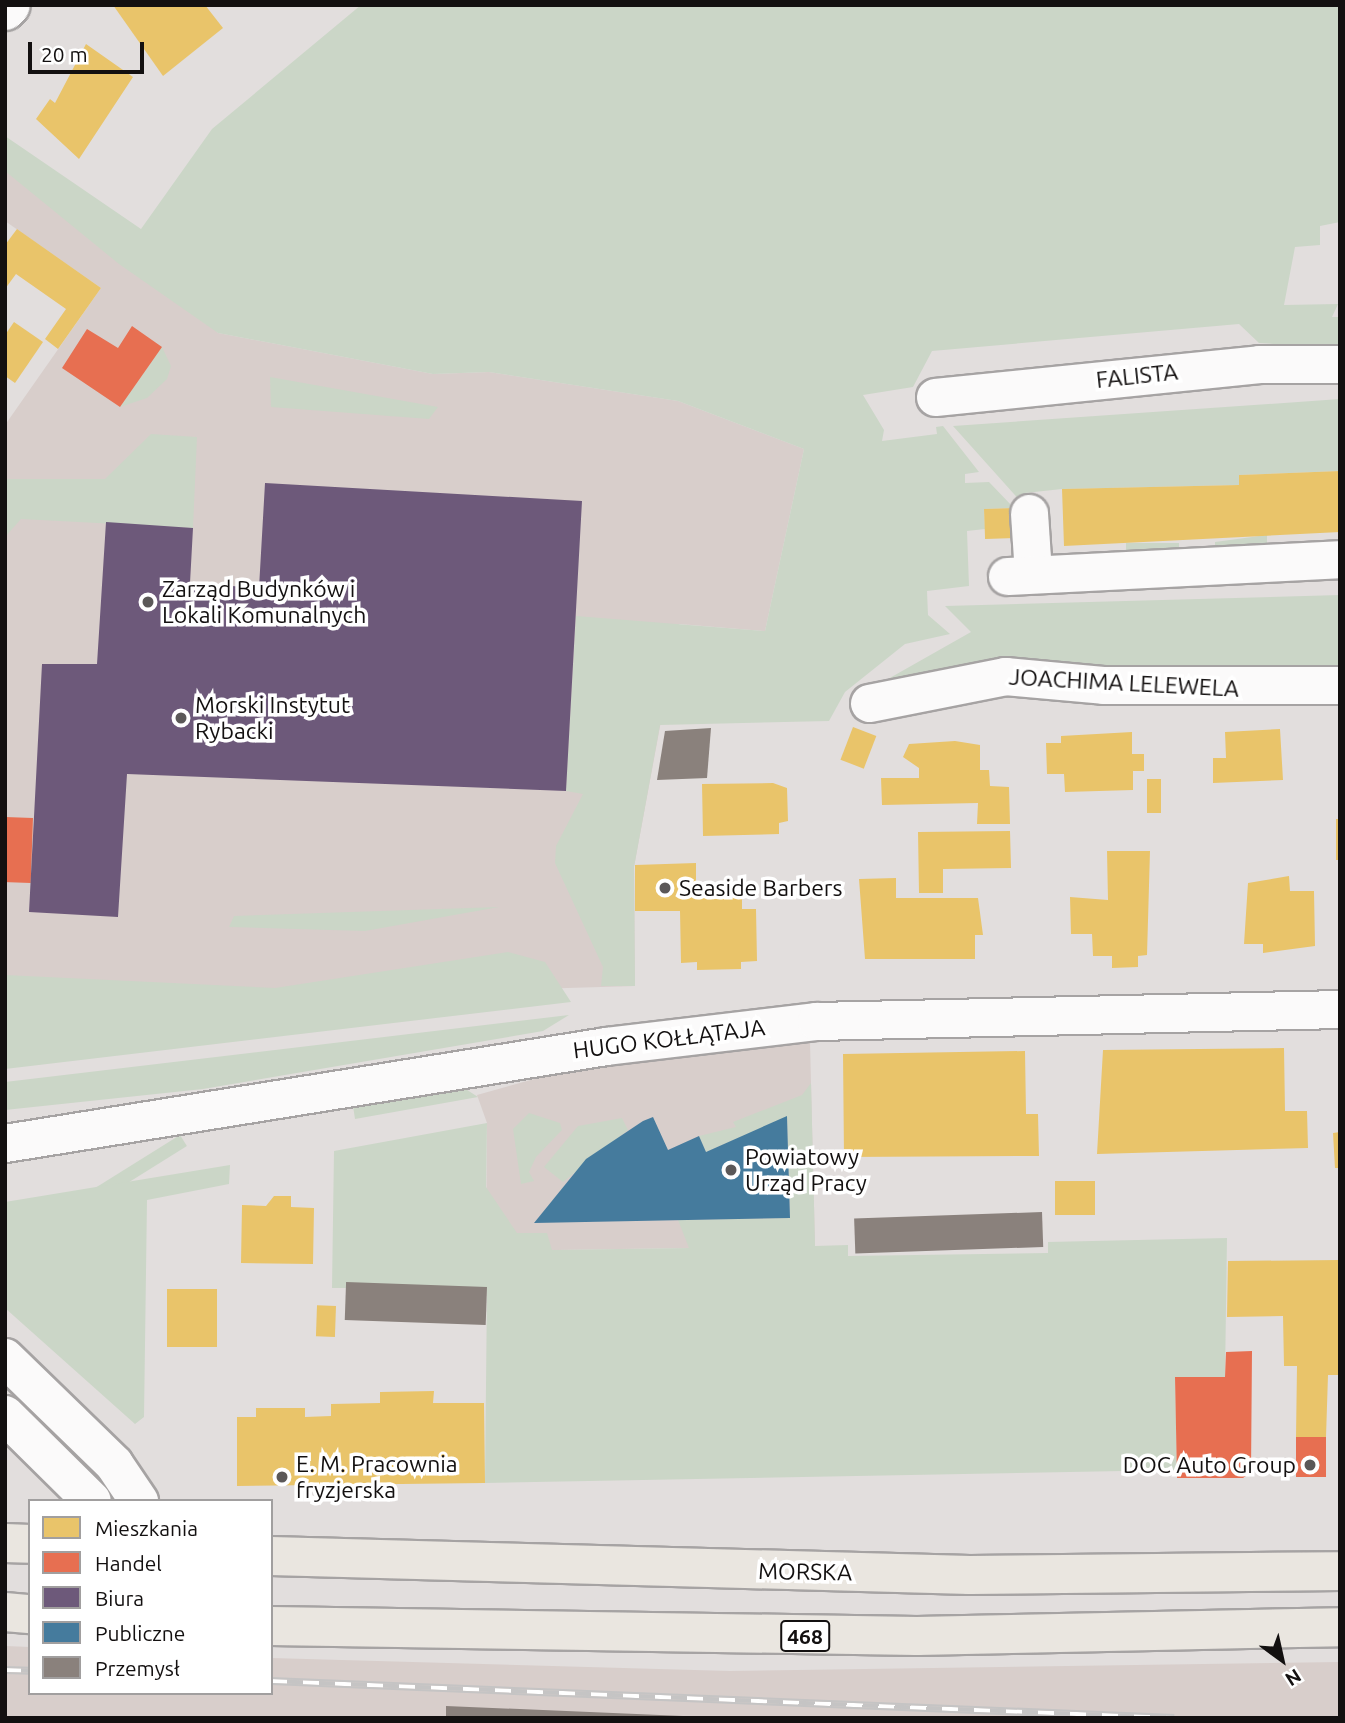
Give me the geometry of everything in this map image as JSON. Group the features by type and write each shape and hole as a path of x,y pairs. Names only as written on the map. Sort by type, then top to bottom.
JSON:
{"main road":[{"path":"5,1543 28,1544"},
{"name":"MORSKA","path":"273,1556 970,1575 1340,1571"},
{"path":"5,1612 28,1614"},
{"name":"468","path":"273,1626 890,1636 1340,1627"}],"street":[{"path":"5,11 11,5"},
{"name":"FALISTA","path":"935,397 1259,364 1340,364"},
{"path":"1029,513 1020,575 1340,559"},
{"name":"JOACHIMA LELEWELA","path":"869,703 1005,676 1103,685 1340,685"},
{"name":"HUGO KOŁŁĄTAJA","path":"5,1143 606,1046 816,1021 1340,1009"},
{"path":"5,1358 114,1464 138,1499"},
{"path":"5,1416 90,1499"},
{"path":"5,1604 28,1596"}],"shaded area":[{"path":"5,136 218,333 433,374 489,372 678,401 804,449 765,631 679,624 634,867 635,986 5,1005 5,425 101,288 5,221"},
{"path":"810,1042 815,1246 486,1251 487,1123 477,1095 592,1063"},
{"path":"5,1646 28,1647 28,1695 273,1695 273,1658 730,1671 1340,1662 1340,1718 5,1718"}],"green space":[{"path":"361,5 1340,5 1340,222 1320,226 1320,245 1295,247 1284,305 1338,304 1332,317 1340,317 1340,348 1259,343 1239,324 932,351 913,387 863,395 884,430 882,441 937,434 936,427 943,426 979,472 965,474 965,483 989,482 1014,508 984,509 985,529 967,531 969,586 927,591 928,615 950,634 905,644 845,692 829,721 660,725 634,867 635,986 601,986 603,967 555,863 556,846 583,794 566,791 576,616 765,631 804,449 678,401 489,372 433,374 218,333 119,264 5,171 5,136 141,229 212,129"},
{"path":"162,347 171,366 167,379 147,398 120,407"},
{"path":"270,377 438,407 429,419 271,407"},
{"path":"1340,399 1340,471 1239,475 1239,485 1062,489 1025,493 1022,503 953,426"},
{"path":"151,434 197,437 193,528 21,519 5,537 5,479 105,479"},
{"path":"1267,535 1267,553 1215,555 1215,542"},
{"path":"1126,543 1179,543 1179,556 1126,556"},
{"path":"1340,595 1340,669 892,685 888,679 971,632 945,606"},
{"path":"499,907 365,931 229,927 234,916"},
{"path":"508,952 545,962 571,1002 5,1069 5,975 275,988"},
{"path":"569,1015 543,1031 203,1089 5,1110 5,1082"},
{"path":"811,1083 815,1246 848,1245 848,1256 1048,1253 1048,1242 1227,1238 1225,1377 1175,1378 1177,1470 485,1483 487,1288 332,1288 334,1151 487,1123 486,1187 517,1233 547,1233 552,1250 689,1248 678,1220 790,1218 787,1117 706,1152 699,1136 736,1127 733,1122 802,1095"},
{"path":"461,1086 478,1097 355,1119 353,1106"},
{"path":"529,1113 560,1123 562,1130 536,1157 529,1172 534,1181 521,1184 513,1129"},
{"path":"622,1118 628,1130 563,1182 544,1167 578,1126"},
{"path":"180,1135 187,1146 36,1240 29,1229"},
{"path":"230,1165 229,1184 147,1200 144,1417 135,1424 5,1308 5,1202"}],"building: Mieszkania":[{"path":"113,5 205,5 223,28 163,76"},
{"path":"86,44 133,77 79,159 36,119 50,99 55,103"},
{"path":"17,229 101,288 58,349 45,339 66,309 16,274 5,289 5,245"},
{"path":"14,322 43,342 15,383 5,376 5,335"},
{"path":"1340,471 1340,532 1064,546 1062,489 1239,485 1239,475"},
{"path":"1014,508 1015,538 985,539 984,509"},
{"path":"853,727 876,736 864,769 840,760"},
{"path":"1280,729 1283,780 1213,783 1213,758 1226,758 1225,732"},
{"path":"1132,732 1132,754 1144,754 1144,771 1133,771 1133,790 1065,792 1064,774 1047,774 1046,743 1061,743 1061,736"},
{"path":"955,741 980,745 980,770 989,770 990,786 1009,787 1010,824 977,824 978,803 882,805 881,778 919,778 919,768 903,757 909,744"},
{"path":"1147,779 1161,779 1161,813 1147,813"},
{"path":"773,783 787,788 788,821 779,823 779,834 703,836 702,784"},
{"path":"1336,819 1340,819 1340,860 1336,860"},
{"path":"1010,831 1011,868 943,869 943,893 919,893 918,832"},
{"path":"1107,851 1150,851 1147,955 1138,956 1138,967 1112,968 1112,956 1093,956 1092,934 1071,934 1070,897 1108,900"},
{"path":"696,863 696,896 742,895 742,909 756,909 757,961 741,962 741,969 697,970 697,962 681,963 680,911 635,911 635,865"},
{"path":"1289,876 1290,891 1314,891 1315,946 1263,953 1263,944 1244,944 1248,883"},
{"path":"896,878 896,898 978,898 983,935 975,935 975,959 865,959 859,879"},
{"path":"1284,1048 1285,1111 1307,1111 1308,1148 1097,1154 1103,1050"},
{"path":"1025,1051 1026,1114 1038,1114 1039,1156 844,1157 843,1054"},
{"path":"1340,1132 1340,1168 1335,1168 1333,1133"},
{"path":"1055,1181 1095,1181 1095,1215 1055,1215"},
{"path":"274,1196 291,1196 291,1207 314,1208 313,1264 241,1263 242,1205 266,1206"},
{"path":"1340,1260 1340,1375 1328,1375 1326,1437 1296,1437 1297,1366 1284,1366 1283,1316 1227,1317 1228,1261"},
{"path":"167,1289 217,1289 217,1347 167,1347"},
{"path":"317,1305 336,1306 335,1337 316,1336"},
{"path":"434,1391 433,1403 484,1403 485,1483 237,1486 237,1417 256,1417 256,1408 305,1408 305,1417 331,1416 331,1404 380,1403 380,1392"}],"building: Handel":[{"path":"132,326 162,347 120,407 62,368 87,329 118,348"},
{"path":"5,817 33,818 31,883 5,882"},
{"path":"1252,1351 1251,1472 1243,1478 1177,1478 1175,1377 1225,1377 1226,1352"},
{"path":"1296,1437 1326,1437 1326,1477 1296,1477"}],"building: Biura":[{"path":"265,483 582,501 566,791 127,774 118,917 29,912 42,664 97,664 106,522 193,528 190,583 259,588"}],"building: Publiczne":[{"path":"787,1116 790,1218 534,1223 586,1159 643,1121 653,1117 668,1150 699,1136 706,1152"}],"building: Przemysł":[{"path":"711,728 707,778 657,780 665,731"},
{"path":"1042,1212 1043,1247 855,1254 854,1219"},
{"path":"346,1282 487,1287 486,1325 345,1320"},
{"path":"446,1706 683,1716 683,1718 446,1718"}],"railway":[{"path":"5,1670 28,1671"},
{"path":"273,1681 1174,1718"}],"place":[{"name":"Zarząd Budynków i Lokali Komunalnych","path":"148,602"},
{"name":"Morski Instytut Rybacki","path":"181,718"},
{"name":"Seaside Barbers","path":"665,888"},
{"name":"Powiatowy Urząd Pracy","path":"731,1170"},
{"name":"DOC Auto Group","path":"1310,1465"},
{"name":"E. M. Pracownia fryzjerska","path":"282,1477"}]}
